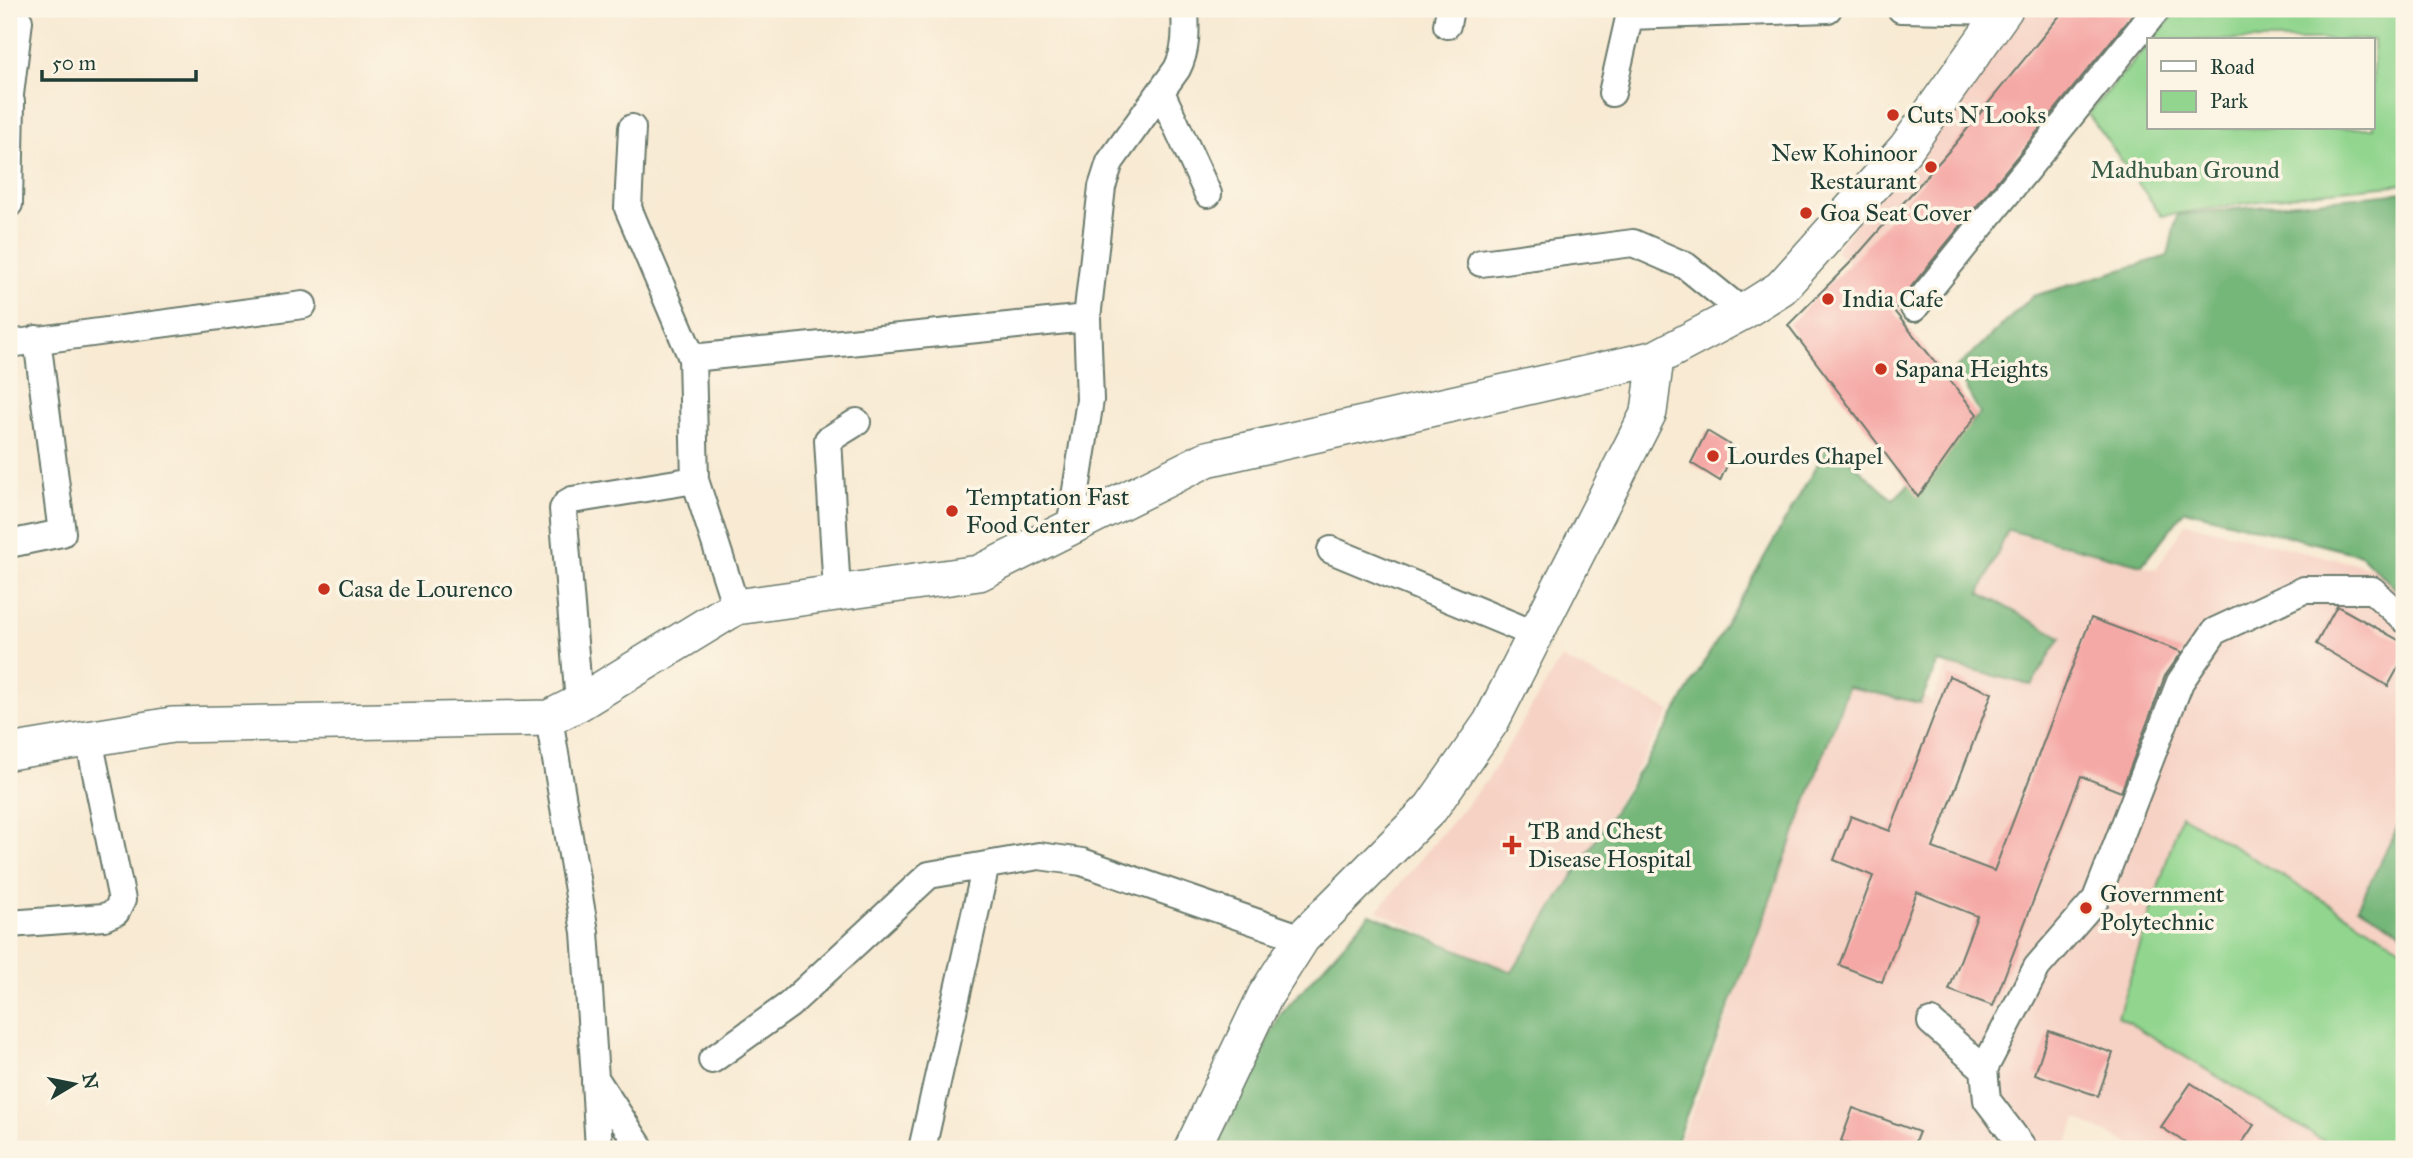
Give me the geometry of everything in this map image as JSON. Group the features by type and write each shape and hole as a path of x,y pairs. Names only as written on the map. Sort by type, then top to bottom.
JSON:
{"main road":[{"path":"9,752 172,725 564,711 736,607 979,573 1207,459 1656,358 1743,312 1781,288 1906,148 2004,10"},
{"path":"1192,1149 1265,996 1302,938 1431,808 1491,722 1648,412 1656,358"}],"street":[{"path":"1070,529 1090,400 1087,318 1097,219 1110,162 1161,92 1182,57 1187,38 1185,9"},
{"path":"1612,93 1630,12 1828,9"},
{"path":"1901,9 2004,10"},
{"path":"1914,308 2157,9"},
{"path":"9,204 10,102 19,21"},
{"path":"1161,92 1208,194"},
{"path":"632,128 628,208 692,358 695,480 736,607"},
{"path":"1481,263 1633,243 1686,266 1743,312"},
{"path":"9,344 303,304"},
{"path":"692,358 1087,318"},
{"path":"9,544 62,533 37,339"},
{"path":"837,592 828,440 856,422"},
{"path":"599,1149 585,932 564,711 563,509 572,500 695,480"},
{"path":"1331,550 1534,634"},
{"path":"2024,1149 1987,1100 1984,1069 2037,967 2095,899 2180,682 2215,631 2304,590 2372,590 2404,619"},
{"path":"9,924 104,918 116,912 122,900 89,739"},
{"path":"712,1060 789,1006 929,875 1039,856 1082,862 1302,938"},
{"path":"922,1149 986,865"},
{"path":"1931,1022 1984,1069"},
{"path":"595,1078 641,1149"}],"shaded area":[{"path":"2021,9 2153,9 1900,315 1835,250"},
{"name":"Government Polytechnic","path":"2186,523 2373,568 2404,598 2404,1149 2141,1149 2077,1119 2065,1149 1675,1149 1691,1116 1853,676 1932,700 2007,532 2156,569"},
{"name":"TB and Chest Disease Hospital","path":"1561,658 1671,711 1514,975 1377,911 1488,779"}],"green space":[{"name":"Madhuban Ground","path":"2179,9 2404,9 2404,184 2319,192 2162,216 2088,114 2147,46 2147,130 2374,130 2374,38 2154,38"},
{"path":"2404,192 2404,597 2361,555 2185,510 2142,565 2008,530 1980,593 2061,637 2031,685 1938,662 1920,703 1848,687 1757,936 1673,1149 1215,1149 1280,1015 1370,914 1512,972 1669,724 1830,442 1893,500 1980,414 1956,369 2033,296 2168,256 2177,215"},
{"path":"2404,814 2404,933 2358,907"},
{"path":"2181,815 2404,949 2404,1149 2337,1149 2118,1016"}],"building":[{"path":"2065,9 2137,9 1894,311 1977,414 1918,497 1788,325 1853,260 1955,144"},
{"name":"Lourdes Chapel","path":"1707,431 1735,448 1720,481 1691,463"},
{"path":"2337,606 2404,643 2404,657 2388,686 2316,644"},
{"path":"2091,618 2182,652 2165,676 2121,792 2081,776 1993,1006 1949,990 1977,916 1917,892 1882,982 1839,965 1873,876 1834,860 1851,816 1890,831 1949,676 1992,693 1933,848 1994,871"},
{"path":"2049,1031 2113,1053 2098,1096 2035,1074"},
{"path":"2191,1083 2254,1125 2238,1149 2195,1149 2161,1127"},
{"path":"1853,1108 1919,1132 1912,1149 1863,1149 1841,1141"}],"place":[{"name":"Cuts N Looks","path":"1893,115"},
{"name":"New Kohinoor Restaurant","path":"1931,167"},
{"name":"Goa Seat Cover","path":"1806,213"},
{"name":"India Cafe","path":"1828,299"},
{"name":"Sapana Heights","path":"1881,369"},
{"name":"Lourdes Chapel","path":"1713,456"},
{"name":"Temptation Fast Food Center","path":"952,511"},
{"name":"Casa de Lourenco","path":"324,589"},
{"name":"TB and Chest Disease Hospital","path":"1512,845"},
{"name":"Government Polytechnic","path":"2086,908"}]}
